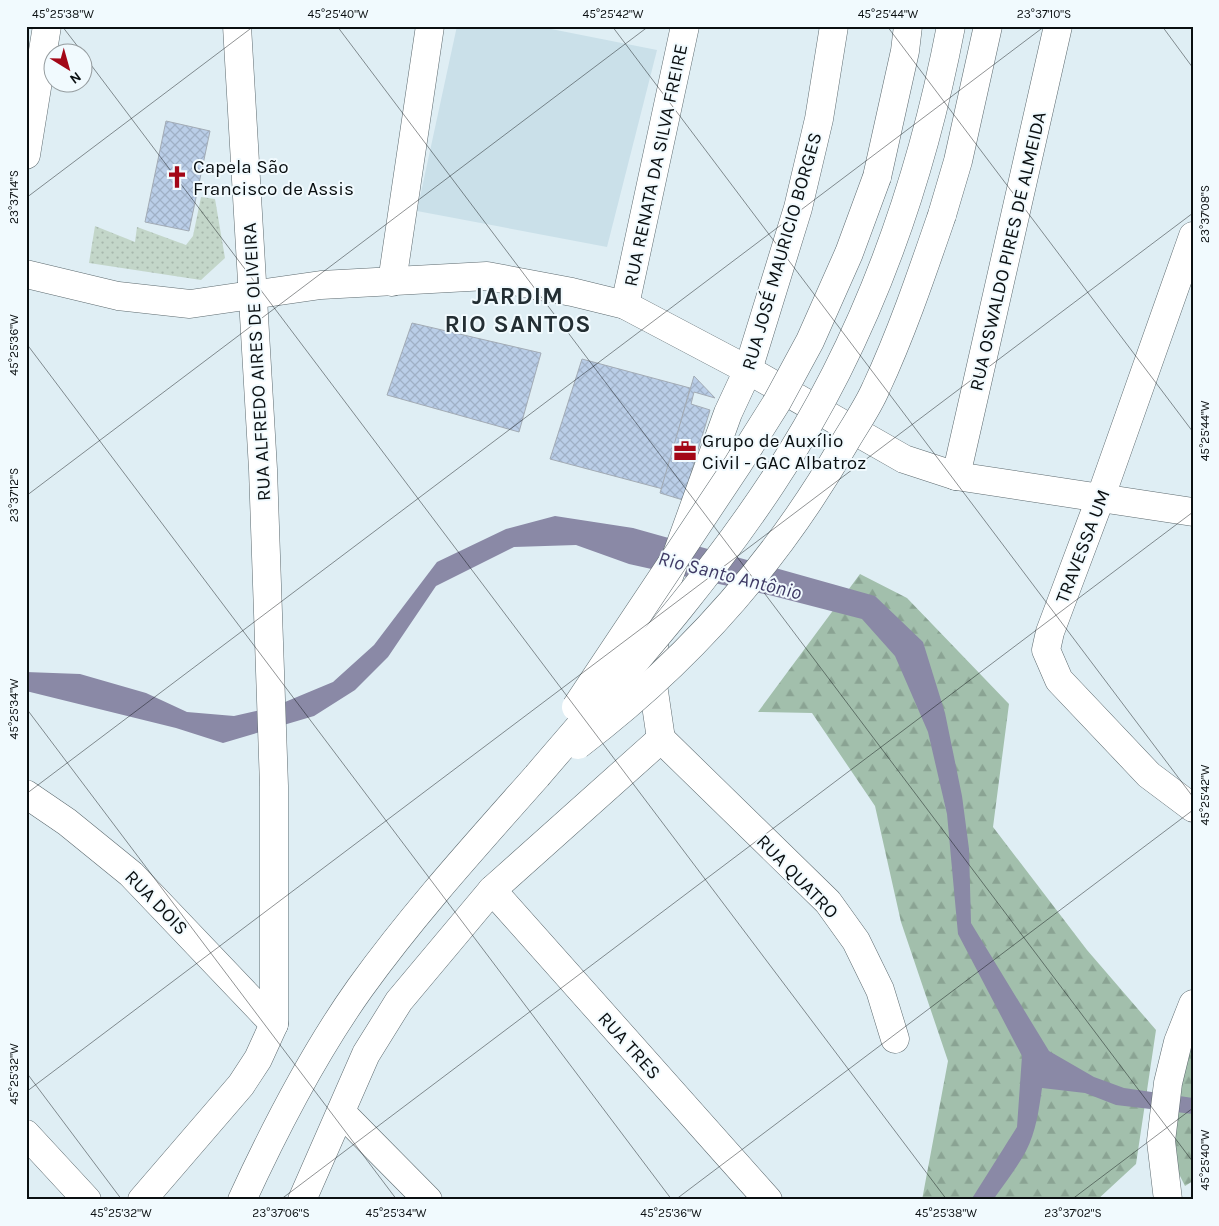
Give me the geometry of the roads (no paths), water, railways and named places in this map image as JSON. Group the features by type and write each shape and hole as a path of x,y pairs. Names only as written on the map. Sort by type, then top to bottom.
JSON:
{"main road":[{"path":"26,155 47,26"},
{"name":"RUA ALFREDO AIRES DE OLIVEIRA","path":"238,26 263,469 274,786 274,1024"},
{"path":"392,282 430,26"},
{"name":"RUA RENATA DA SILVA FREIRE","path":"625,305 685,26"},
{"name":"RUA JOSÉ MAURICIO BORGES","path":"661,739 651,671 659,604 696,498 728,414 748,370 798,208 819,119 834,26"},
{"path":"537,776 580,700 707,512 777,402 810,342 850,253 877,177 905,51 908,26"},
{"path":"242,1200 270,1138 310,1065 359,990 408,925 677,612 739,531 801,436 852,340 887,261 912,187 939,89 951,26"},
{"path":"537,776 621,712 678,660 712,625 778,546 824,479 876,389 923,272 958,161 988,26"},
{"name":"RUA OSWALDO PIRES DE ALMEIDA","path":"956,476 1058,26"},
{"name":"TRAVESSA UM","path":"1193,236 1100,500 1050,632 1046,650 1059,680 1149,775 1193,808"},
{"path":"26,274 118,296 190,304 321,285 487,276 572,292 625,305 748,370 904,459 956,476 1100,500 1193,512"},
{"path":"302,1200 366,1054 399,1001 492,890 661,739"},
{"name":"RUA QUATRO","path":"661,739 828,902 856,941 880,990 895,1039"},
{"name":"RUA DOIS","path":"26,794 67,822 131,874 274,1024"},
{"name":"RUA TRES","path":"492,890 768,1200"},
{"path":"1168,1200 1162,1141 1168,1083 1178,1042 1193,1004"},
{"path":"142,1200 241,1085 258,1059 274,1024"},
{"path":"341,1112 428,1200"},
{"path":"26,1134 86,1200"}],"water":[{"name":"Rio Santo Antônio","path":"555,516 633,528 875,596 923,642 945,713 962,796 969,849 971,923 1049,1051 1094,1077 1124,1088 1193,1098 1193,1114 1116,1105 1085,1093 1042,1088 1037,1120 1026,1151 1019,1164 993,1200 971,1200 1017,1127 1022,1056 958,934 947,814 928,732 895,656 862,619 773,596 629,564 576,545 514,547 436,586 388,657 355,690 314,716 223,743 176,728 26,691 26,672 80,674 146,693 187,712 234,716 273,707 333,682 374,645 437,562 506,529"}],"place":[{"name":"Capela São Francisco de Assis","path":"177,177"},
{"name":"Grupo de Auxílio Civil - GAC Albatroz","path":"685,451"}],"district":[{"name":"JARDIM RIO SANTOS","path":"518,310"}]}
